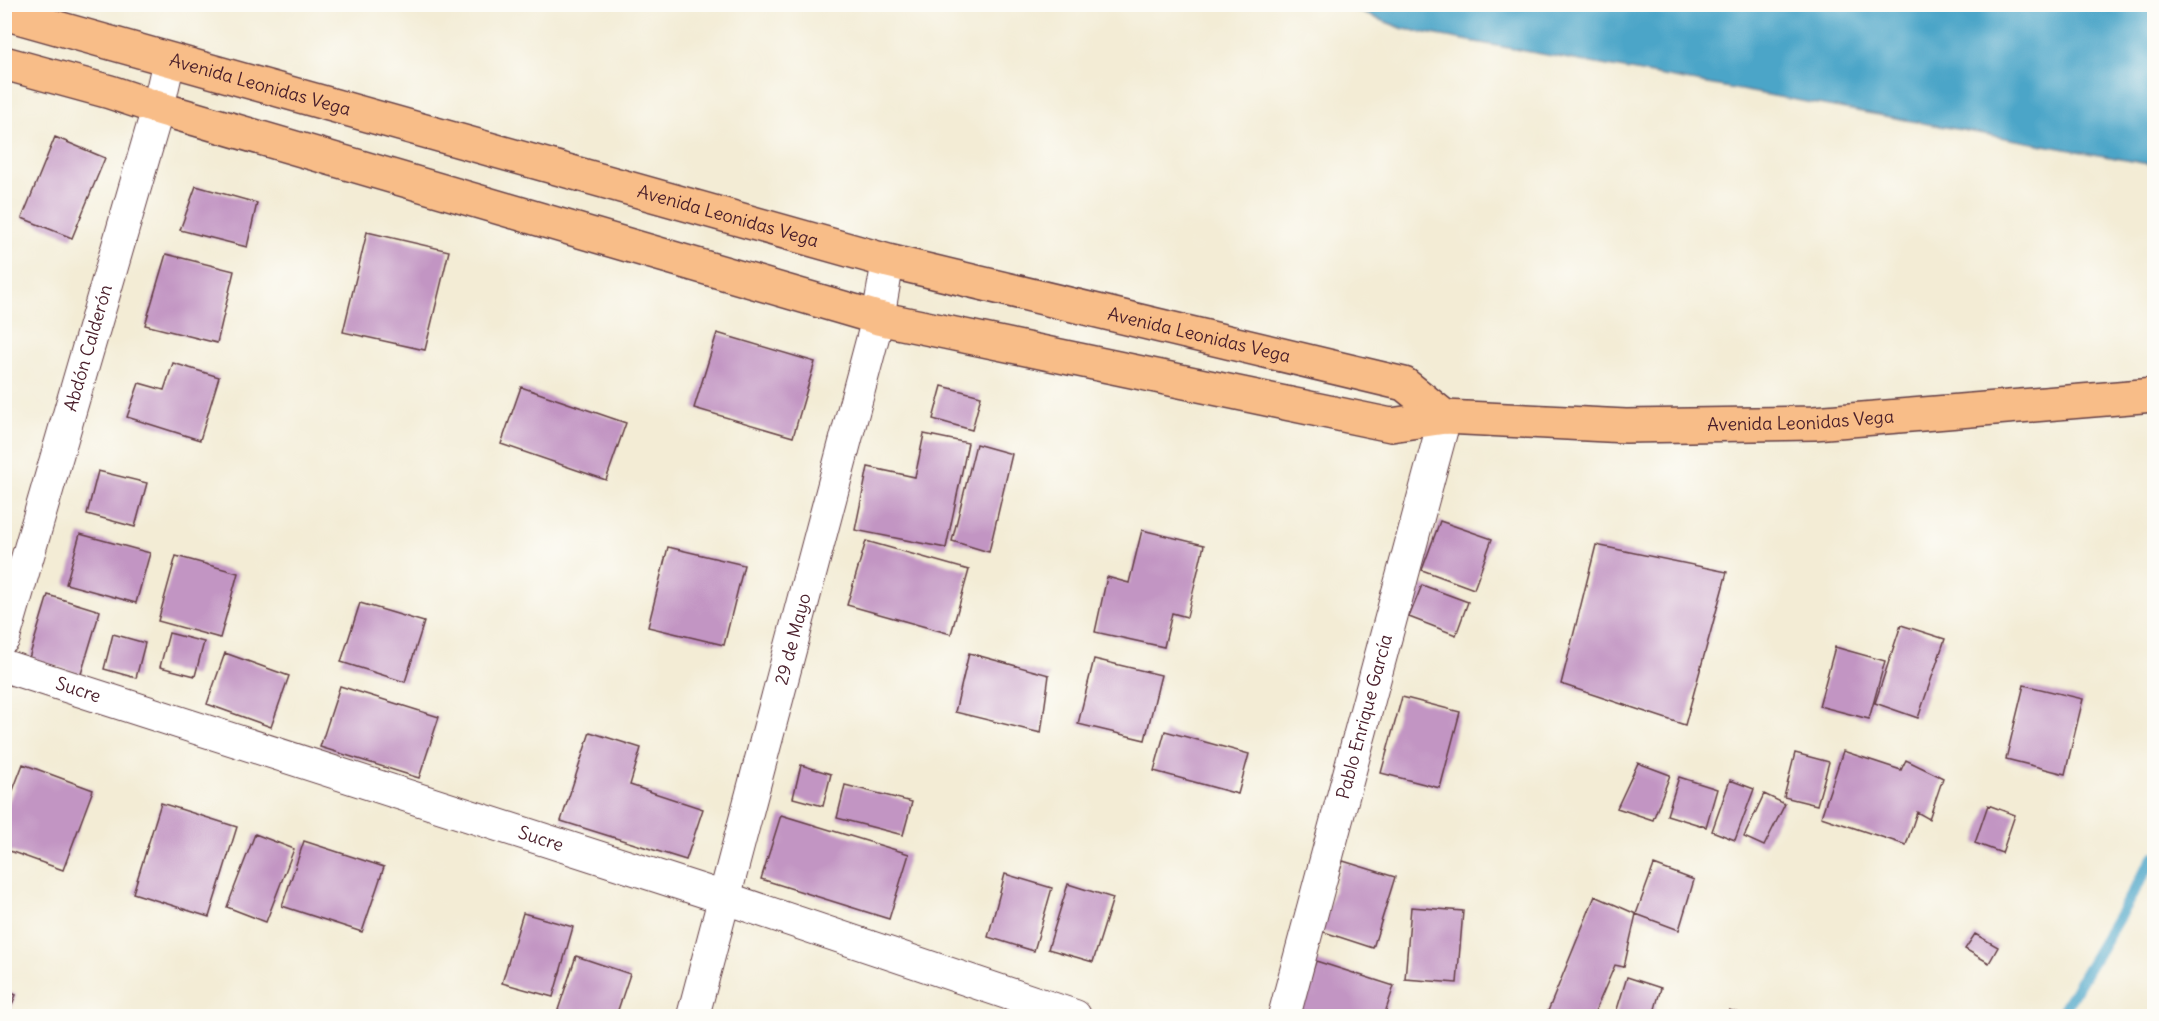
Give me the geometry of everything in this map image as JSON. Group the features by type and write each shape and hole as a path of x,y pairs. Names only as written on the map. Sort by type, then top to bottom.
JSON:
{"highway":[{"name":"Avenida Leonidas Vega","path":"4,13 888,261 1404,384 1445,417"},
{"name":"Avenida Leonidas Vega","path":"4,63 110,92 878,318 1391,425 1445,417 1626,426 1814,423 2154,395"}],"street":[{"name":"Abdón Calderón","path":"4,638 158,108 169,60"},
{"name":"29 de Mayo","path":"693,1017 878,318 888,261"},
{"name":"Pablo Enrique García","path":"1284,1017 1445,417"},
{"name":"Sucre","path":"4,666 725,898 1075,1017"}],"water":[{"path":"1342,5 2154,5 2154,165 1404,29"}],"building":[{"path":"55,137 105,158 72,238 22,218"},
{"path":"196,186 257,203 247,247 180,230"},
{"path":"367,232 449,251 425,350 343,332"},
{"path":"166,254 234,271 217,343 145,325"},
{"path":"717,333 815,362 793,437 694,408"},
{"path":"173,363 219,377 200,440 127,417 139,383 164,390"},
{"path":"942,386 981,396 972,430 933,419"},
{"path":"521,387 626,423 606,480 501,444"},
{"path":"924,434 968,443 946,548 855,530 868,467 915,477"},
{"path":"976,444 1012,454 989,552 952,541"},
{"path":"98,471 147,483 135,527 87,514"},
{"path":"1440,521 1492,539 1474,589 1422,570"},
{"path":"1142,530 1204,545 1187,617 1172,613 1164,647 1095,632 1107,577 1129,583"},
{"path":"80,534 150,553 136,603 66,584"},
{"path":"866,541 969,570 951,634 847,605"},
{"path":"1596,545 1727,572 1685,725 1561,684"},
{"path":"668,547 744,565 724,645 648,627"},
{"path":"176,556 238,573 220,638 158,621"},
{"path":"1422,585 1468,602 1456,635 1409,617"},
{"path":"48,595 100,611 81,674 29,658"},
{"path":"360,603 424,622 405,682 341,662"},
{"path":"1901,625 1945,639 1918,718 1875,703"},
{"path":"169,633 204,642 195,676 160,667"},
{"path":"113,634 145,643 136,678 104,669"},
{"path":"1835,647 1885,661 1869,719 1819,706"},
{"path":"225,653 289,676 271,727 207,704"},
{"path":"969,653 1049,675 1041,733 955,712"},
{"path":"1094,659 1161,675 1145,740 1078,724"},
{"path":"2024,685 2083,699 2065,774 2006,759"},
{"path":"340,686 439,717 419,778 320,747"},
{"path":"1402,697 1460,712 1440,788 1381,773"},
{"path":"1165,731 1249,754 1238,794 1154,771"},
{"path":"590,732 641,748 630,785 703,809 686,860 561,821"},
{"path":"1843,751 1901,770 1906,760 1943,778 1929,819 1917,812 1906,845 1821,817"},
{"path":"1795,753 1829,762 1817,805 1784,797"},
{"path":"1638,763 1670,775 1653,820 1617,808"},
{"path":"23,764 93,790 63,870 4,849 4,814"},
{"path":"801,765 831,774 823,806 793,798"},
{"path":"1679,777 1717,789 1706,827 1667,815"},
{"path":"1730,780 1754,789 1735,840 1712,831"},
{"path":"845,785 912,802 903,835 837,818"},
{"path":"1764,794 1785,804 1764,846 1744,837"},
{"path":"161,803 237,827 209,917 133,893"},
{"path":"1988,805 2015,815 2002,853 1975,843"},
{"path":"781,815 909,854 889,919 761,879"},
{"path":"255,834 294,849 266,922 227,907"},
{"path":"304,841 384,867 362,932 282,906"},
{"path":"1343,861 1395,877 1373,948 1321,931"},
{"path":"1654,865 1694,880 1679,930 1636,914"},
{"path":"1005,874 1052,888 1034,951 988,937"},
{"path":"1068,884 1113,898 1093,962 1048,949"},
{"path":"1595,896 1636,914 1624,967 1615,965 1593,1016 1546,1016"},
{"path":"1411,907 1463,911 1457,983 1405,979"},
{"path":"523,913 573,927 553,997 502,983"},
{"path":"1975,934 1998,947 1989,963 1965,949"},
{"path":"576,956 630,974 616,1016 556,1016"},
{"path":"1316,961 1394,986 1384,1016 1297,1016"},
{"path":"1627,977 1661,988 1653,1016 1615,1016"},
{"path":"4,990 16,995 7,1016 4,1016"},
{"path":"1729,1010 1749,1016 1727,1016"}],"waterway":[{"path":"2060,1016 2154,857"}]}
